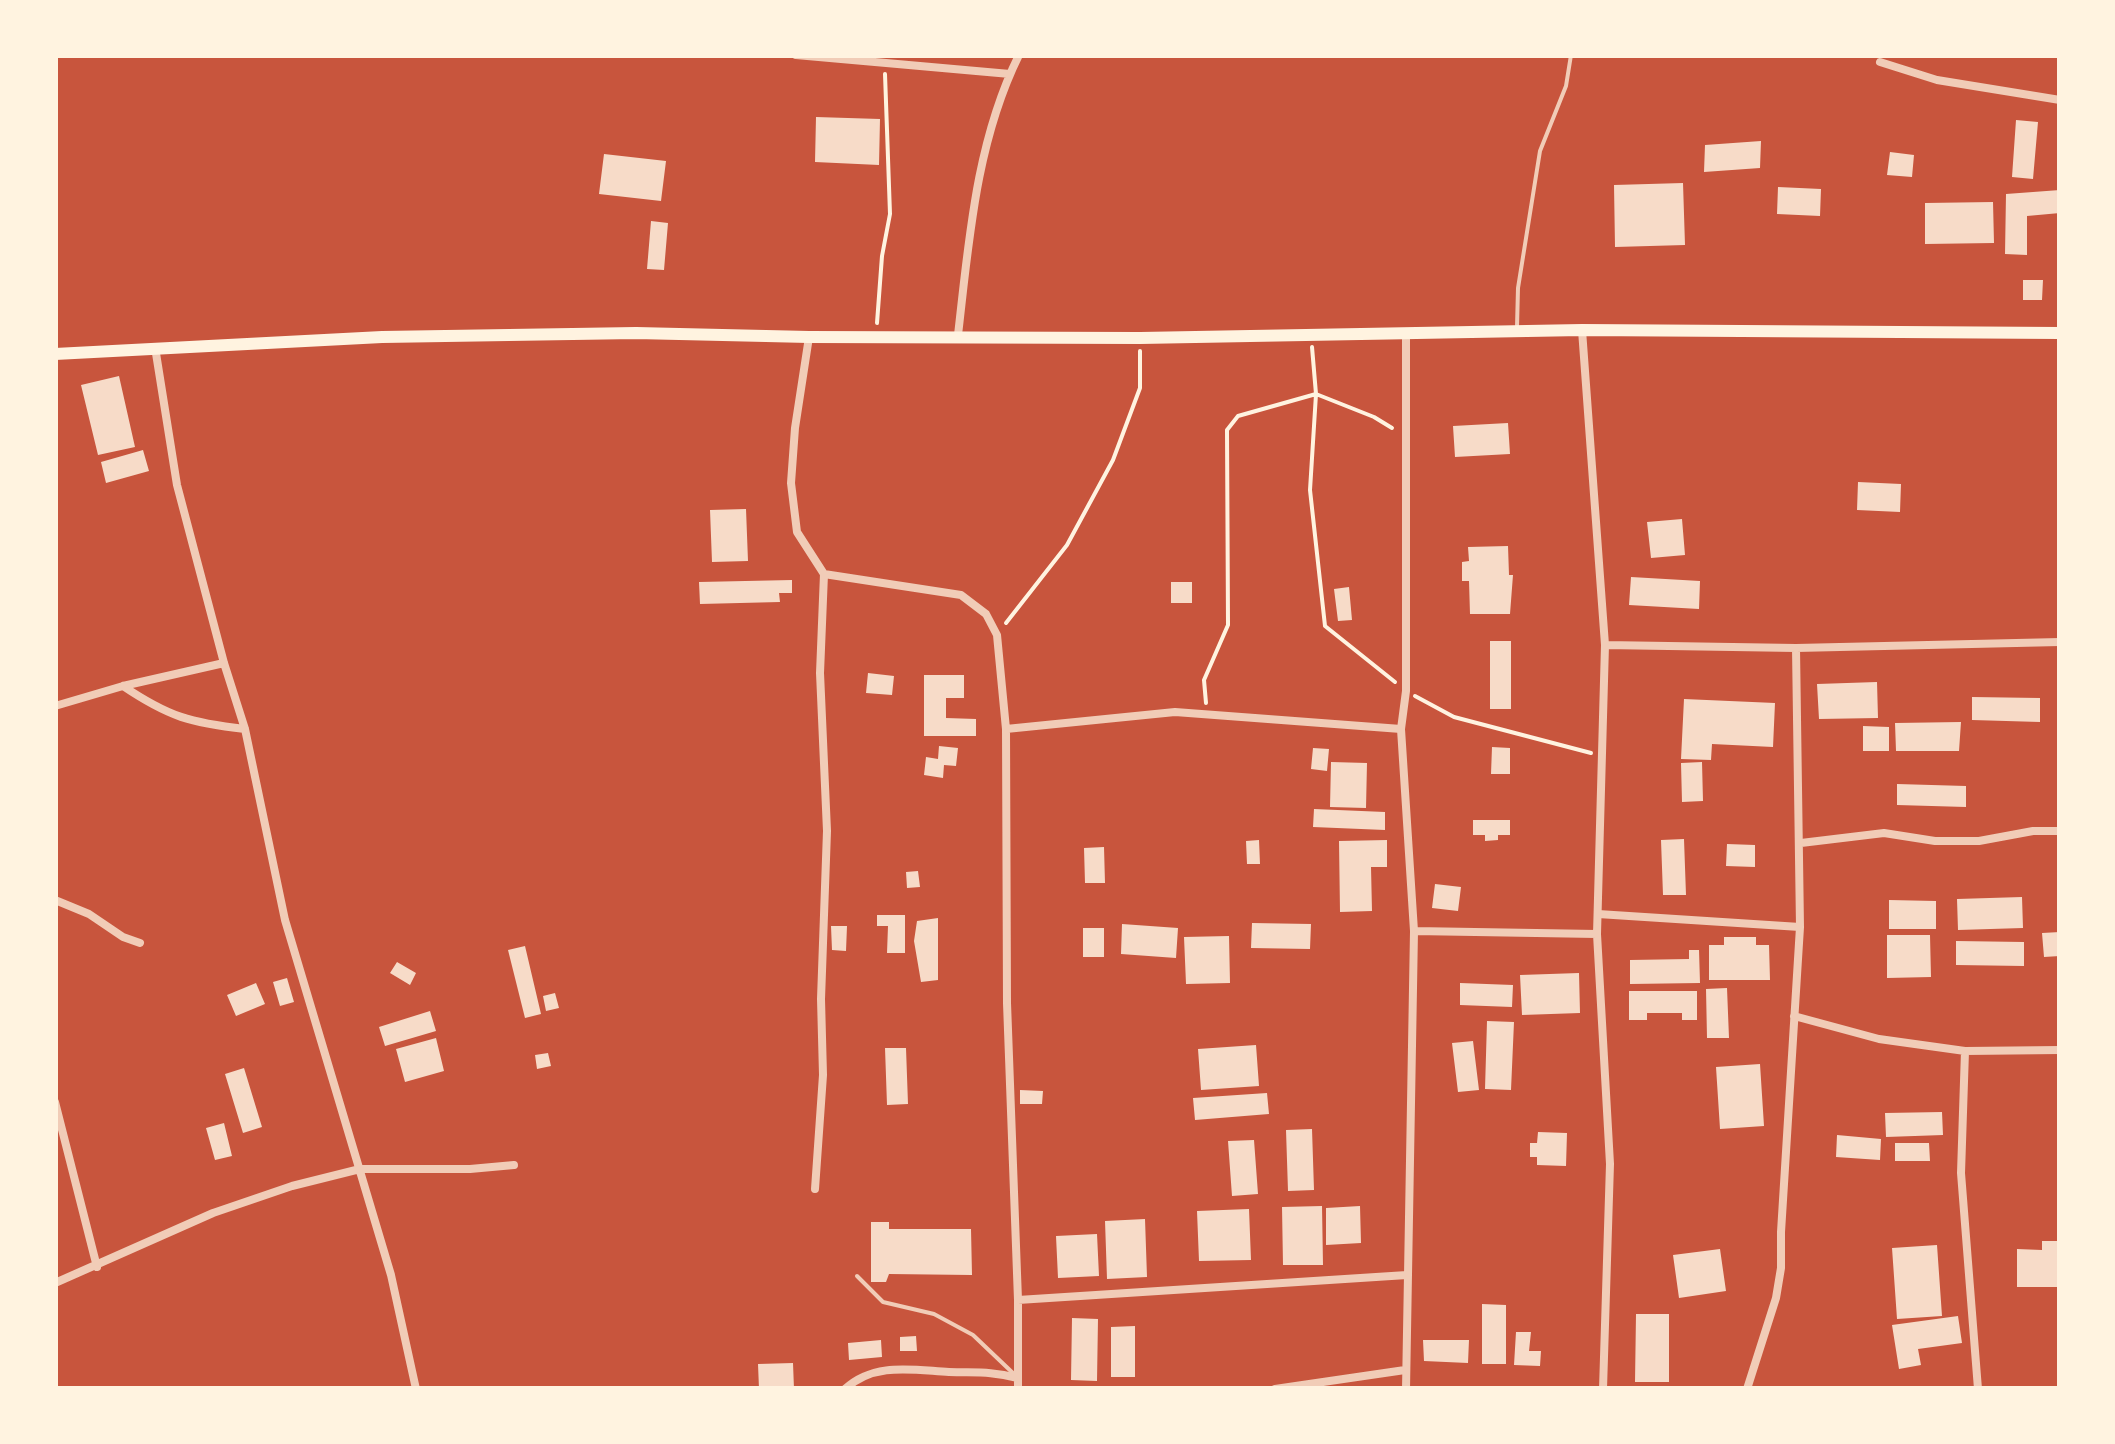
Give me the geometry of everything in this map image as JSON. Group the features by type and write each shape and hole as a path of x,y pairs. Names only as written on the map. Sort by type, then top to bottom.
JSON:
{"highway":[{"path":"55,354 382,337 636,333 1140,338 1582,330 2060,333"}],"street":[{"path":"796,55 1010,74"},
{"path":"958,335 973,201 989,136 1019,55"},
{"path":"1880,62 1937,80 2060,100"},
{"path":"1582,330 1606,645 1597,934 1610,1164 1603,1389"},
{"path":"1406,333 1406,691 1402,729 1414,932 1406,1389"},
{"path":"809,337 795,428 792,483 797,532 824,574 820,673 827,831 821,999 823,1075 815,1189"},
{"path":"155,346 177,484 245,728 284,920 391,1275 416,1389"},
{"path":"824,574 962,595 986,614 996,635 1006,729 1007,1003 1018,1389"},
{"path":"1606,645 1796,648 2060,642"},
{"path":"1747,1389 1776,1298 1781,1268 1800,927 1796,648"},
{"path":"55,706 224,662"},
{"path":"123,686 156,708 192,723 245,728"},
{"path":"1006,729 1176,712 1402,729"},
{"path":"1800,843 1884,834 1935,841 1979,841 2033,831 2060,831"},
{"path":"55,900 89,914 123,938 140,943"},
{"path":"1598,914 1800,927"},
{"path":"1414,932 1597,934"},
{"path":"1794,1016 1879,1038 1965,1050 2060,1050"},
{"path":"1965,1050 1961,1173 1978,1389"},
{"path":"55,1102 96,1267"},
{"path":"55,1283 214,1213 292,1186 360,1169 470,1169 514,1164"},
{"path":"1018,1300 1407,1275"},
{"path":"845,1389 860,1377 890,1369 986,1370 1018,1378"},
{"path":"1275,1389 1406,1370"}],"lane":[{"path":"1518,332 1518,288 1540,151 1566,86 1571,55"},
{"path":"857,1276 883,1302 934,1314 972,1335 1018,1378"}],"path":[{"path":"876,338 882,256 890,214 884,63"},
{"path":"1310,333 1316,394 1310,490 1325,626 1406,691 1454,717 1554,746 1601,755"},
{"path":"996,635 1067,545 1113,460 1140,388 1140,338"},
{"path":"1233,716 1206,702 1204,680 1228,625 1226,430 1238,416 1316,394 1374,417 1404,436"}],"building":[{"path":"816,117 880,119 879,165 815,162"},
{"path":"2016,120 2038,122 2033,179 2012,177"},
{"path":"1761,141 1760,168 1704,172 1705,145"},
{"path":"1890,152 1914,155 1912,177 1887,175"},
{"path":"604,154 666,161 661,201 599,194"},
{"path":"1683,183 1685,245 1615,247 1614,185"},
{"path":"1778,187 1821,189 1820,216 1777,214"},
{"path":"2060,190 2060,213 2027,216 2027,255 2005,254 2006,194"},
{"path":"1993,202 1994,243 1925,244 1925,203"},
{"path":"651,221 668,223 664,270 647,269"},
{"path":"2023,280 2043,280 2042,300 2023,300"},
{"path":"119,376 135,447 98,455 81,385"},
{"path":"1508,423 1510,454 1455,457 1453,426"},
{"path":"143,450 149,471 106,483 101,462"},
{"path":"1858,482 1901,484 1900,512 1857,510"},
{"path":"746,509 748,561 712,562 710,510"},
{"path":"1682,519 1685,555 1651,558 1647,522"},
{"path":"1508,546 1509,575 1513,575 1510,614 1470,614 1469,581 1462,581 1462,562 1469,561 1468,547"},
{"path":"1631,577 1700,581 1699,609 1629,605"},
{"path":"792,580 792,593 779,593 780,602 700,604 699,582"},
{"path":"1171,582 1192,582 1192,603 1171,603"},
{"path":"1349,587 1352,620 1338,621 1334,589"},
{"path":"1490,641 1511,641 1511,709 1490,709"},
{"path":"868,673 894,676 892,695 866,693"},
{"path":"924,675 964,675 964,698 946,698 946,718 976,719 976,736 924,736"},
{"path":"1877,682 1878,718 1819,719 1817,684"},
{"path":"1972,697 2040,698 2040,722 1972,720"},
{"path":"1684,699 1775,703 1773,747 1712,744 1711,760 1681,759"},
{"path":"1961,722 1959,751 1896,751 1895,723"},
{"path":"1863,726 1889,727 1889,751 1863,751"},
{"path":"939,746 958,748 956,766 944,765 943,778 924,775 926,757 938,759"},
{"path":"1492,747 1510,748 1510,774 1491,774"},
{"path":"1313,748 1329,749 1327,771 1311,769"},
{"path":"1331,762 1367,763 1366,808 1330,807"},
{"path":"1702,762 1703,801 1682,802 1681,763"},
{"path":"1897,784 1966,786 1966,807 1897,805"},
{"path":"1314,809 1385,812 1385,830 1313,827"},
{"path":"1473,820 1510,820 1510,835 1485,841 1485,835 1473,835"},
{"path":"1684,839 1686,895 1663,895 1661,840"},
{"path":"1259,840 1260,864 1247,864 1246,841"},
{"path":"1387,840 1387,867 1371,867 1372,911 1340,912 1339,841"},
{"path":"1727,844 1755,845 1755,867 1726,866"},
{"path":"1104,847 1105,883 1085,883 1084,848"},
{"path":"918,871 920,887 907,888 906,872"},
{"path":"1435,884 1461,887 1458,911 1432,908"},
{"path":"2022,897 2023,928 1958,930 1957,899"},
{"path":"1889,900 1936,901 1936,929 1889,929"},
{"path":"877,915 905,915 905,953 887,953 888,926 877,926"},
{"path":"938,918 938,980 921,982 914,941 917,921"},
{"path":"1252,923 1311,924 1310,949 1251,948"},
{"path":"1122,924 1178,928 1176,958 1121,954"},
{"path":"831,926 847,926 846,951 832,950"},
{"path":"1083,928 1104,928 1104,957 1083,957"},
{"path":"2060,932 2060,956 2044,957 2042,933"},
{"path":"1887,935 1930,935 1931,977 1887,978"},
{"path":"1229,936 1230,983 1186,984 1184,937"},
{"path":"1724,937 1756,937 1756,945 1769,945 1770,980 1709,980 1709,945 1724,945"},
{"path":"1956,941 2024,942 2024,966 1956,965"},
{"path":"525,946 541,1014 525,1018 508,950"},
{"path":"1689,950 1699,950 1700,983 1630,984 1630,960 1689,959"},
{"path":"397,962 416,973 410,985 390,973"},
{"path":"1579,973 1580,1013 1522,1015 1520,975"},
{"path":"287,978 294,1002 280,1006 273,982"},
{"path":"256,983 265,1004 236,1016 227,995"},
{"path":"1460,983 1513,985 1512,1007 1460,1005"},
{"path":"1727,988 1729,1038 1707,1038 1706,989"},
{"path":"1629,991 1697,991 1697,1020 1682,1020 1682,1013 1647,1013 1647,1020 1629,1020"},
{"path":"555,993 559,1008 546,1011 543,996"},
{"path":"430,1011 436,1031 385,1046 379,1027"},
{"path":"1487,1021 1514,1022 1511,1090 1485,1089"},
{"path":"436,1038 444,1071 405,1082 396,1049"},
{"path":"1473,1041 1479,1090 1458,1092 1452,1043"},
{"path":"1256,1045 1259,1086 1201,1090 1198,1049"},
{"path":"885,1048 906,1048 908,1104 887,1105"},
{"path":"548,1053 551,1066 537,1069 535,1055"},
{"path":"1760,1064 1764,1126 1720,1129 1716,1067"},
{"path":"244,1068 262,1127 243,1133 225,1074"},
{"path":"1020,1090 1043,1091 1042,1104 1020,1104"},
{"path":"1267,1093 1269,1114 1195,1120 1193,1098"},
{"path":"1942,1112 1943,1135 1886,1137 1885,1113"},
{"path":"224,1123 232,1156 215,1160 206,1128"},
{"path":"1312,1129 1314,1190 1288,1191 1286,1130"},
{"path":"1538,1132 1567,1133 1566,1166 1537,1165 1537,1157 1530,1157 1530,1143 1537,1143"},
{"path":"1837,1135 1881,1139 1880,1160 1836,1157"},
{"path":"1254,1140 1258,1194 1232,1196 1228,1141"},
{"path":"1895,1143 1929,1143 1930,1161 1895,1161"},
{"path":"1322,1206 1323,1265 1283,1265 1282,1207"},
{"path":"1360,1206 1361,1243 1326,1245 1326,1208"},
{"path":"1249,1209 1251,1260 1199,1261 1197,1211"},
{"path":"1145,1219 1147,1277 1107,1279 1105,1221"},
{"path":"871,1222 889,1222 889,1229 971,1229 972,1275 889,1274 886,1282 871,1282"},
{"path":"1097,1234 1099,1276 1058,1278 1056,1236"},
{"path":"2042,1241 2060,1241 2060,1287 2017,1287 2017,1249 2042,1250"},
{"path":"1937,1245 1942,1316 1897,1319 1892,1248"},
{"path":"1720,1249 1726,1291 1679,1298 1673,1255"},
{"path":"1482,1304 1506,1305 1506,1364 1482,1364"},
{"path":"1636,1314 1669,1314 1669,1382 1635,1382"},
{"path":"1958,1316 1962,1343 1918,1349 1921,1365 1899,1369 1892,1325"},
{"path":"1072,1318 1098,1319 1097,1381 1071,1380"},
{"path":"1135,1326 1135,1377 1111,1377 1111,1327"},
{"path":"1516,1332 1531,1332 1529,1351 1541,1351 1540,1366 1514,1365"},
{"path":"916,1336 917,1351 900,1351 900,1337"},
{"path":"881,1340 882,1357 849,1360 848,1343"},
{"path":"1423,1340 1469,1340 1468,1363 1424,1361"},
{"path":"793,1363 794,1389 759,1389 758,1364"}]}
